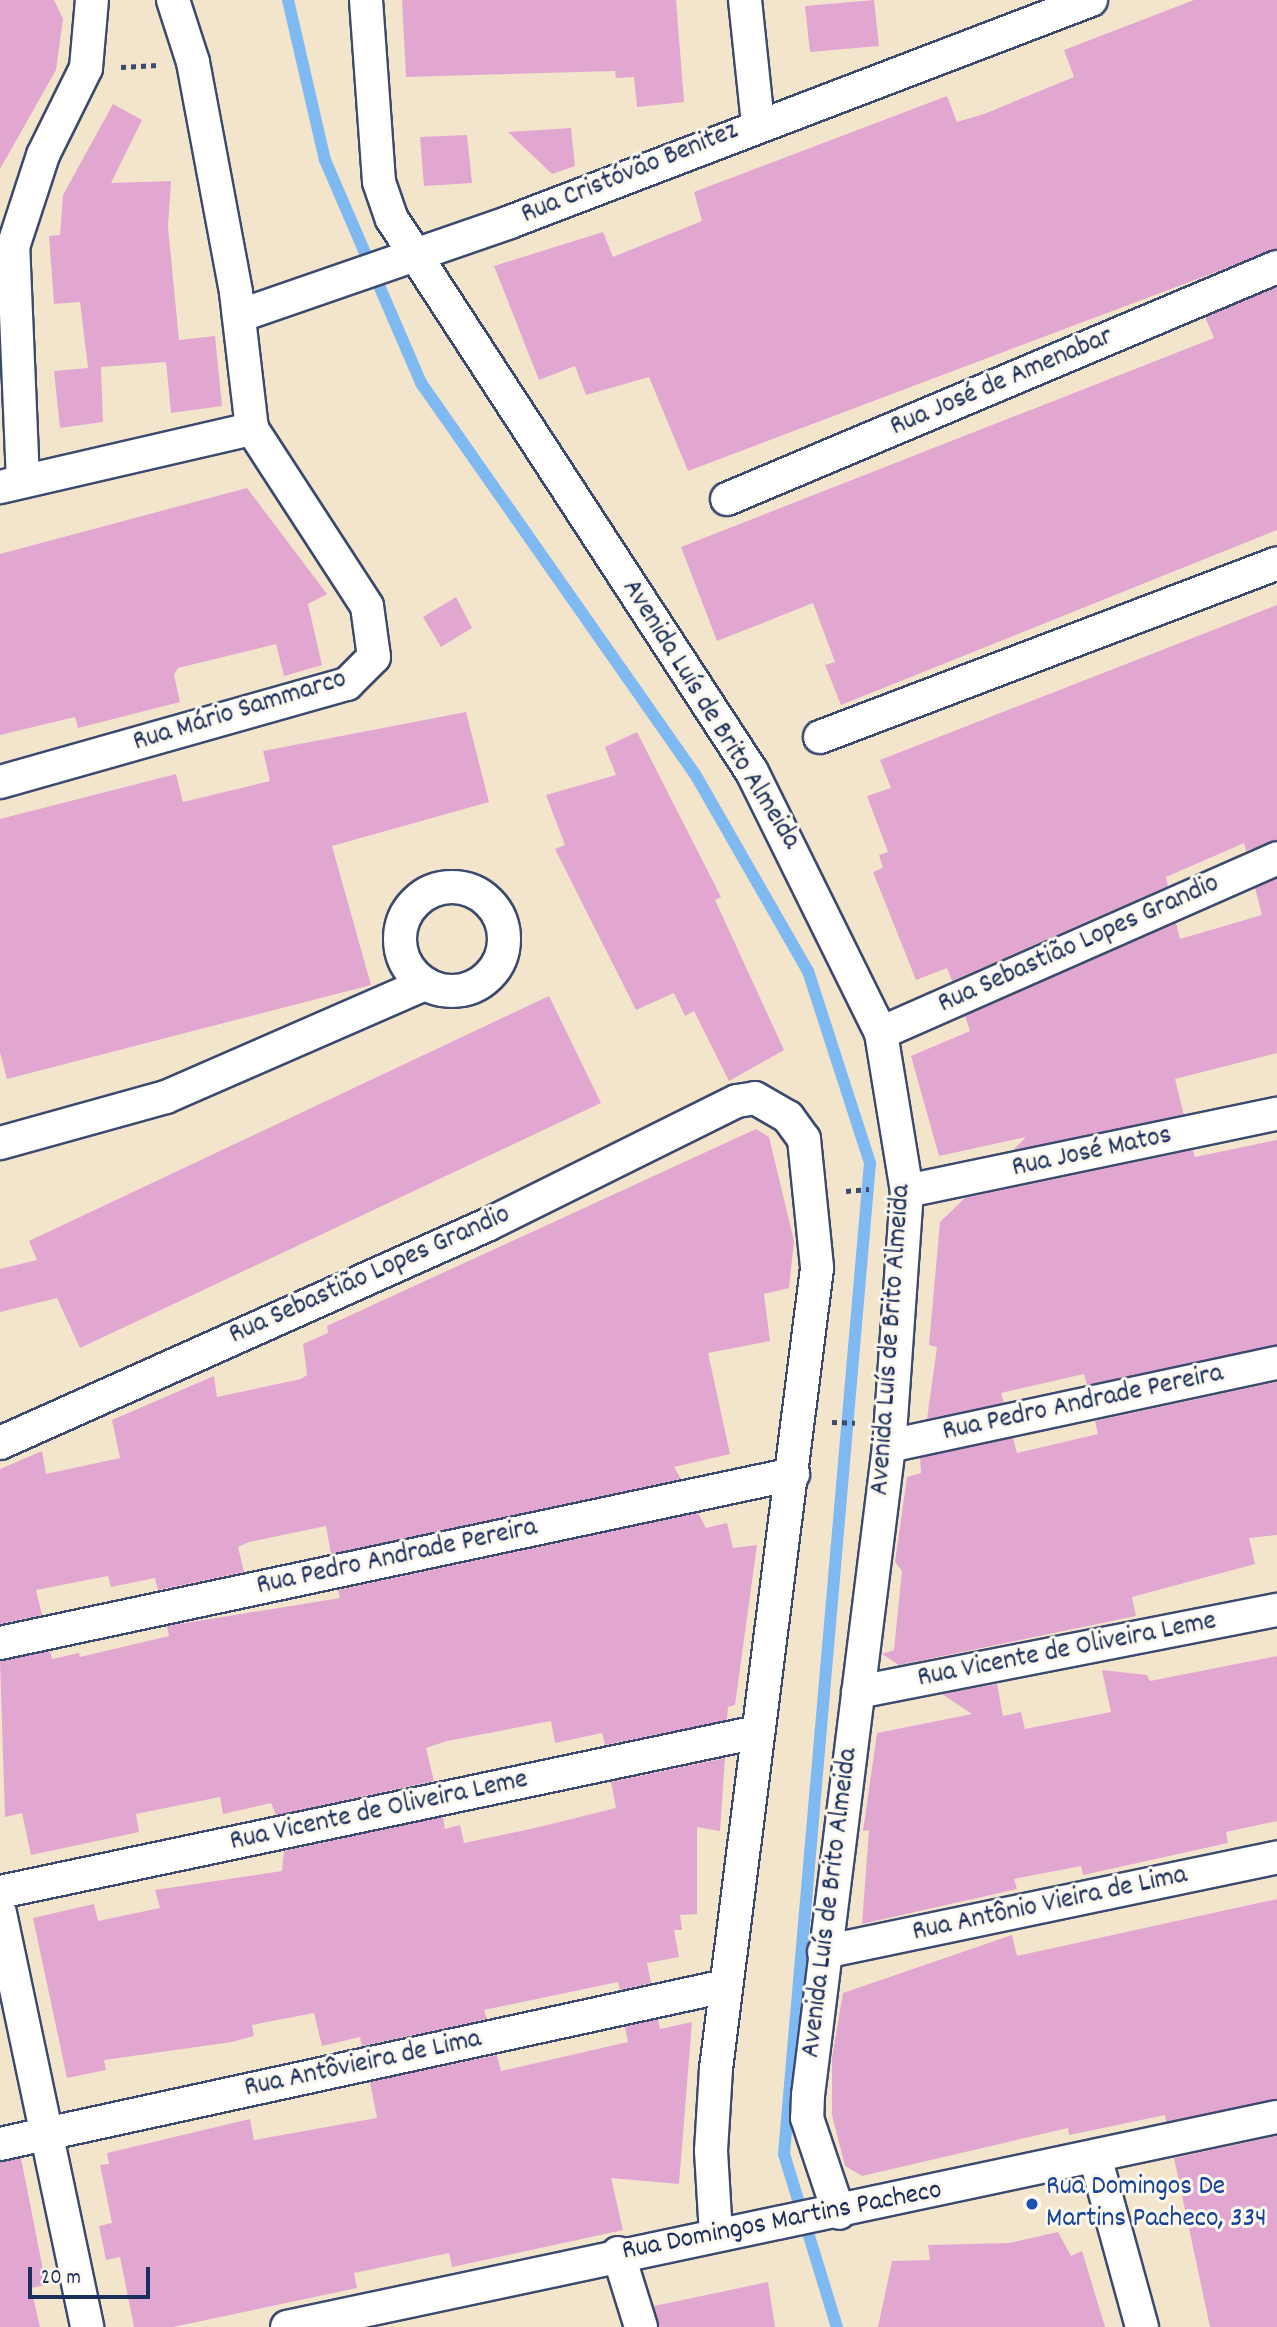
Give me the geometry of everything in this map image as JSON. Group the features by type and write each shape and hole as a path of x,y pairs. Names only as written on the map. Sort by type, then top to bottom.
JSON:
{"street":[{"path":"92,0 86,68 43,155 13,247 12,484 252,429 239,316 193,62 173,0"},
{"path":"366,0 379,182 414,253"},
{"path":"745,0 758,124"},
{"name":"Rua Cristóvão Benitez","path":"239,316 325,290 414,253 1091,0"},
{"name":"Avenida Luís de Brito Almeida","path":"414,253 752,772 881,1033 896,1190 889,1446 824,1952 807,2118 830,2215"},
{"name":"Rua José de Amenabar","path":"726,499 1277,267"},
{"name":"Rua Mário Sammarco","path":"0,782 347,684 364,671 376,637 367,607 252,429"},
{"path":"820,737 1277,563"},
{"name":"Rua Sebastião Lopes Grandio","path":"881,1033 1277,858"},
{"path":"0,1143 166,1097 425,984"},
{"name":"Rua Sebastião Lopes Grandio","path":"0,1443 487,1224 737,1101 755,1098 788,1117 804,1139 814,1195 817,1268 793,1474"},
{"name":"Rua José Matos","path":"896,1190 1277,1114"},
{"name":"Rua Pedro Andrade Pereira","path":"889,1446 1277,1363"},
{"path":"722,2233 711,2151 725,1986 793,1474"},
{"name":"Rua Pedro Andrade Pereira","path":"0,1643 793,1474"},
{"name":"Rua Vicente de Oliveira Leme","path":"858,1692 1277,1610"},
{"name":"Rua Vicente de Oliveira Leme","path":"0,1892 757,1732"},
{"name":"Rua Antônio Vieira de Lima","path":"824,1952 1277,1857"},
{"path":"0,1913 88,2327"},
{"name":"Rua Antôvieira de Lima","path":"0,2144 725,1986"},
{"name":"Rua Domingos Martins Pacheco","path":"287,2327 618,2253 830,2215 1096,2160 1277,2117"},
{"path":"1096,2160 1142,2327"},
{"path":"618,2253 641,2327"}],"path":[{"path":"86,68 193,62"},
{"path":"844,1191 896,1190"},
{"path":"825,1422 864,1424"}],"building":[{"path":"0,0 54,0 63,19 56,70 0,169"},
{"path":"402,0 676,0 684,102 637,107 634,77 616,78 615,71 406,77"},
{"path":"874,0 879,46 810,52 805,6"},
{"path":"1194,0 1277,0 1277,249 688,471 649,377 586,395 575,366 539,380 494,266 603,232 613,257 702,221 694,192 947,96 957,122 984,114 1074,77 1064,50"},
{"path":"113,104 142,120 111,183 171,181 168,227 179,340 215,336 222,406 171,413 166,362 101,367 103,422 60,428 54,371 88,368 80,302 54,304 49,236 60,235 63,195"},
{"path":"571,128 575,166 552,174 508,132"},
{"path":"467,135 472,183 424,186 420,137"},
{"path":"1277,287 1277,530 841,705 825,665 835,662 813,603 717,641 681,547 1214,338 1205,317"},
{"path":"247,488 327,594 308,604 322,665 284,676 276,644 178,668 174,675 180,702 78,728 75,717 0,735 0,554"},
{"path":"456,597 472,628 441,647 423,617"},
{"path":"1277,605 1277,840 1246,851 1244,843 1166,877 1168,886 952,981 947,968 916,980 873,872 883,868 879,855 888,852 867,796 891,788 880,760"},
{"path":"466,712 489,802 332,846 371,985 7,1079 0,1052 0,819 176,774 183,802 270,781 263,751"},
{"path":"637,732 721,897 715,900 784,1050 729,1081 694,1011 685,1016 674,993 636,1010 555,849 565,845 546,795 616,775 605,747"},
{"path":"1277,878 1277,1053 1175,1079 1184,1115 1013,1150 1026,1137 939,1156 911,1056 970,1031 965,1016 1176,923 1180,939 1262,915 1255,888"},
{"path":"549,996 601,1103 80,1348 57,1298 0,1312 0,1269 37,1260 29,1241"},
{"path":"756,1129 769,1137 794,1241 789,1288 764,1294 770,1341 708,1353 730,1454 674,1467 681,1479 331,1554 326,1526 249,1542 238,1547 244,1572 158,1590 155,1578 111,1587 108,1576 36,1590 42,1615 0,1624 0,1469 42,1451 46,1474 120,1458 112,1420 214,1376 217,1397 301,1379 307,1375 303,1344 328,1333 327,1326"},
{"path":"1277,1140 1277,1345 1087,1385 1084,1374 1001,1393 1004,1403 927,1419 937,1347 929,1345 940,1222 965,1198 1193,1150 1195,1157"},
{"path":"1277,1382 1277,1535 1249,1538 1255,1564 1132,1597 1136,1616 899,1665 882,1654 894,1650 902,1571 895,1562 907,1477 921,1473 920,1458 1013,1438 1017,1453 1098,1434 1095,1421"},
{"path":"698,1513 706,1528 727,1523 733,1548 757,1545 735,1705 728,1707 727,1720 605,1745 602,1733 555,1743 551,1721 447,1741 426,1748 434,1781 276,1815 271,1803 223,1814 220,1797 136,1814 139,1832 31,1855 22,1813 5,1817 0,1661 50,1651 52,1659 79,1653 80,1657 169,1636 167,1626 340,1598 338,1590"},
{"path":"1277,1656 1277,1821 1226,1832 1228,1843 1083,1875 1081,1866 1014,1879 1017,1889 862,1924 869,1830 863,1831 877,1733 972,1714 942,1694 997,1684 1003,1716 1021,1712 1025,1729 1111,1712 1102,1670 1147,1675 1150,1681"},
{"path":"725,1758 720,1831 697,1827 697,1914 680,1915 682,1930 674,1930 679,1957 647,1963 651,1983 620,1990 618,1982 484,2010 487,2019 362,2046 360,2037 322,2046 314,2013 252,2025 254,2036 232,2042 104,2060 106,2070 67,2078 33,1918 94,1904 98,1921 160,1908 155,1890 282,1871 284,1851 443,1817 445,1829 460,1825 464,1843 535,1828 616,1808 611,1782"},
{"path":"1277,1899 1277,2099 1166,2122 1165,2115 1069,2135 1068,2128 862,2176 845,2166 832,2115 832,2058 843,1993 1012,1935 1017,1956"},
{"path":"658,2019 660,2029 692,2022 679,2184 611,2178 623,2230 452,2267 449,2253 354,2273 357,2288 173,2327 134,2327 120,2257 106,2260 99,2226 112,2223 100,2165 109,2164 107,2153 250,2119 254,2140 377,2118 370,2082 497,2055 501,2071 628,2042 625,2027"},
{"path":"1277,2136 1277,2327 1210,2327 1174,2158"},
{"path":"21,2158 46,2285 31,2288 40,2327 0,2327 0,2162"},
{"path":"1058,2232 1071,2256 1082,2251 1105,2327 878,2327 892,2261 930,2260 928,2245 1009,2243"},
{"path":"768,2282 775,2327 659,2327 654,2306"}],"waterway":[{"path":"288,0 325,160 421,383 695,774 808,971 870,1163 784,2154 837,2327"}],"place":[{"name":"Rua Domingos De Martins Pacheco, 334","path":"1032,2204"}]}
